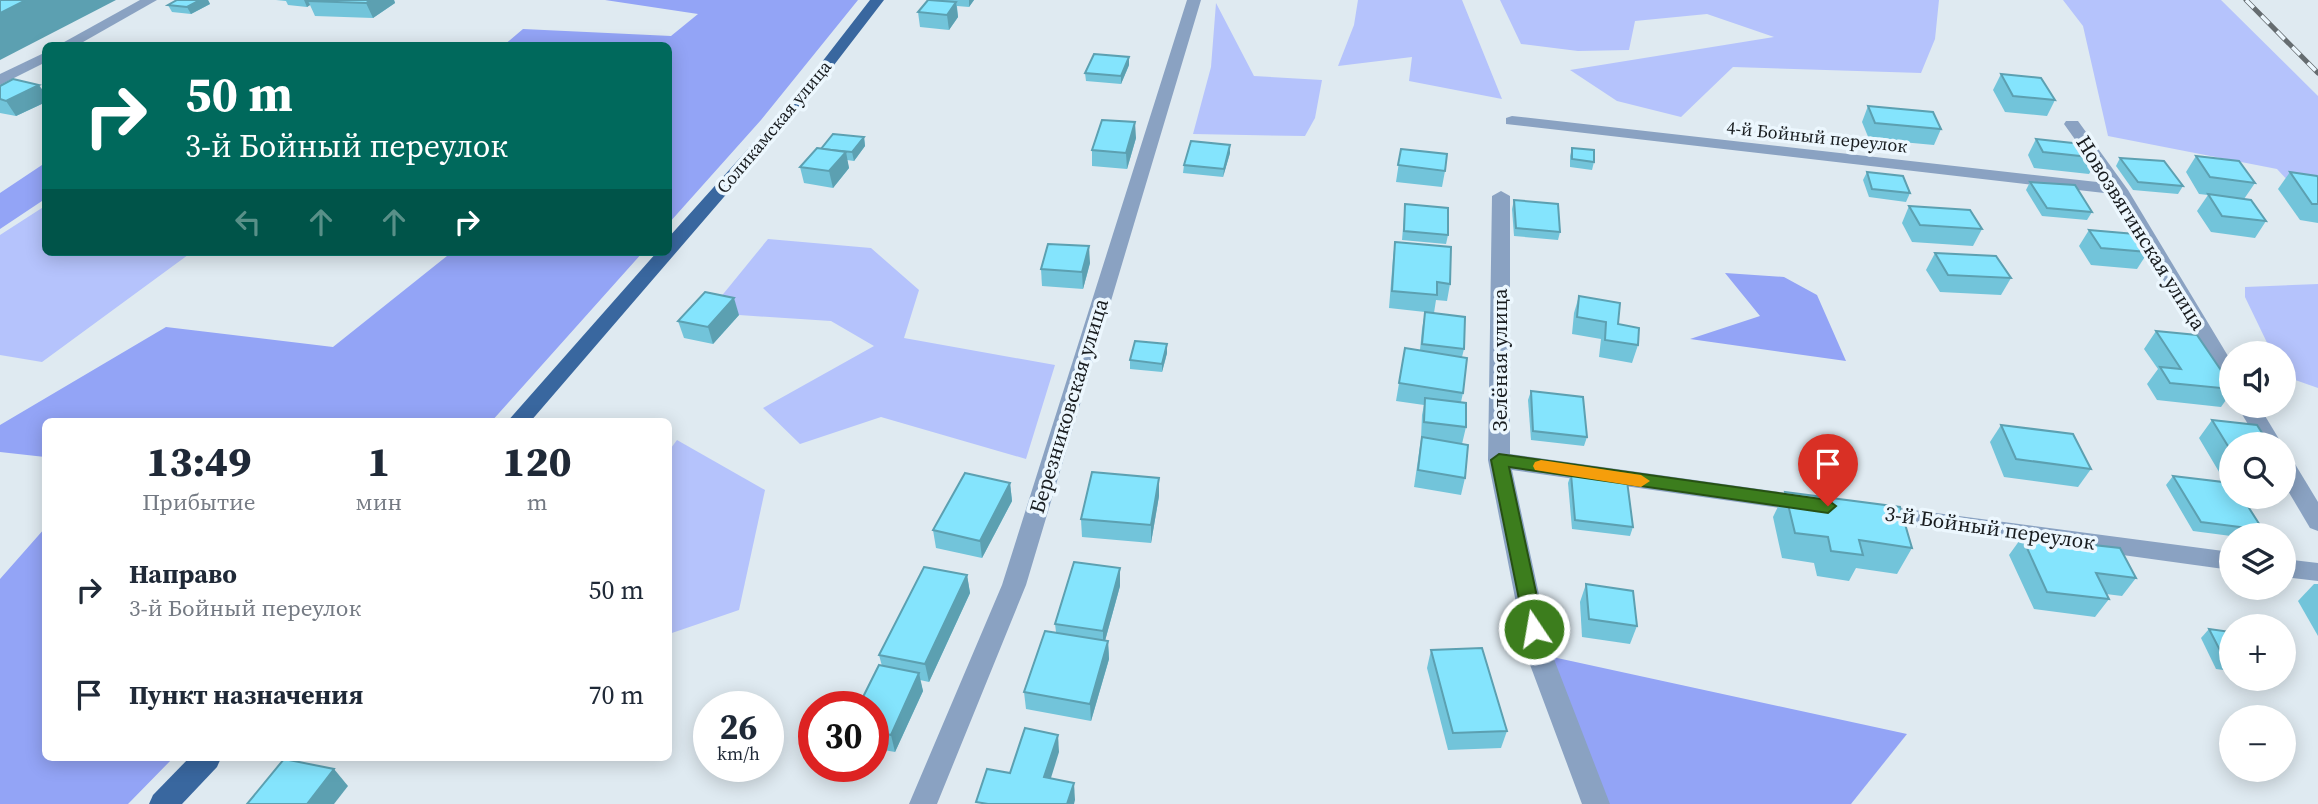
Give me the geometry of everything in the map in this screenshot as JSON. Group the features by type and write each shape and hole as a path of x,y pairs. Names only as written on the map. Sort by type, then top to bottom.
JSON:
{"main road":[{"name":"Соликамская улица","path":"672,246 799,102 877,0"},
{"name":"Соликамская улица","path":"522,418 664,256"},
{"path":"163,804 204,761"}],"street":[{"path":"71,42 150,0"},
{"name":"Березниковская улица","path":"923,804 1014,584 1194,0"},
{"path":"0,80 42,58"},
{"name":"4-й Бойный переулок","path":"1512,121 2119,190"},
{"name":"Новозвягинская улица","path":"2072,124 2119,190 2219,358"},
{"name":"Зелёная улица","path":"1501,196 1499,460 1539,653 1596,804"},
{"path":"1499,460 1832,507"},
{"path":"2296,485 2318,522"},
{"name":"3-й Бойный переулок","path":"1860,511 2219,559"},
{"path":"2296,569 2318,572"}],"shaded area":[{"path":"605,0 858,0 761,120 672,220 672,42 508,42 523,29 671,36 698,14"},
{"path":"1358,0 1462,0 1502,99 1409,81 1412,57 1338,66 1354,25"},
{"path":"1500,0 1939,0 1935,39 1921,73 1733,67 1681,117 1617,101 1570,70 1774,37 1707,14 1635,21 1629,50 1578,51 1521,44"},
{"path":"2063,0 2221,0 2318,96 2318,213 2277,169 2108,136 2083,26"},
{"path":"1216,3 1254,76 1322,80 1315,118 1305,136 1193,134 1211,67"},
{"path":"42,165 42,201 0,229 0,193"},
{"path":"42,208 42,256 187,256 42,362 0,355 0,235"},
{"path":"768,239 871,248 919,290 904,338 1055,365 1026,459 881,417 800,444 763,408 874,346 831,321 739,315 711,309"},
{"path":"447,256 639,256 495,418 42,418 42,457 0,452 0,425 166,327 333,347"},
{"path":"1725,273 1784,277 1817,295 1846,361 1690,339 1760,316"},
{"path":"2318,284 2318,388 2296,380 2296,341 2266,341 2245,297 2245,287"},
{"path":"677,440 765,490 739,610 672,633 672,447"},
{"path":"42,531 42,761 170,761 128,804 0,804 0,579"},
{"path":"1548,656 1907,734 1851,804 1607,804"}],"building":[{"path":"0,0 26,0 0,13"},
{"path":"177,0 200,0 187,7 168,5"},
{"path":"371,0 366,3 308,1"},
{"path":"928,0 956,2 947,15 918,12"},
{"path":"1094,54 1129,57 1121,76 1085,73"},
{"path":"2001,74 2041,78 2055,100 2013,96"},
{"path":"13,79 39,85 6,101 0,99 0,86"},
{"path":"1868,106 1933,112 1941,129 1875,123"},
{"path":"1102,120 1135,122 1126,153 1092,150"},
{"path":"833,134 864,137 852,152 821,149"},
{"path":"2036,139 2091,145 2099,158 2043,152"},
{"path":"1191,141 1230,145 1224,169 1184,165"},
{"path":"817,148 846,152 829,171 800,167"},
{"path":"1572,148 1594,150 1594,162 1572,159"},
{"path":"1401,149 1447,154 1445,171 1398,165"},
{"path":"2196,156 2239,161 2255,183 2210,177"},
{"path":"2120,158 2164,161 2183,186 2138,182"},
{"path":"1867,172 1903,176 1910,193 1872,189"},
{"path":"2290,172 2318,177 2318,204 2312,204"},
{"path":"2030,182 2075,185 2092,212 2047,208"},
{"path":"2208,194 2251,200 2266,221 2222,216"},
{"path":"1514,200 1558,204 1560,232 1516,228"},
{"path":"1405,204 1448,208 1448,235 1404,231"},
{"path":"1909,206 1970,210 1982,229 1920,225"},
{"path":"2089,230 2135,234 2148,252 2101,248"},
{"path":"1395,242 1451,247 1450,284 1437,282 1437,295 1392,291"},
{"path":"1048,244 1089,246 1082,272 1041,269"},
{"path":"1935,253 1996,256 2011,278 1948,275"},
{"path":"705,292 734,298 708,327 678,321"},
{"path":"1579,296 1620,303 1618,324 1639,328 1638,345 1605,340 1606,322 1577,317"},
{"path":"1425,312 1465,317 1464,349 1422,344"},
{"path":"2156,331 2197,335 2219,367 2219,388 2170,383 2160,367 2181,369"},
{"path":"1135,341 1167,344 1162,364 1130,360"},
{"path":"1405,348 1467,358 1463,393 1399,383"},
{"path":"1531,391 1583,397 1587,437 1533,431"},
{"path":"1425,398 1466,403 1466,427 1424,422"},
{"path":"2212,420 2257,425 2261,432 2219,432"},
{"path":"2001,425 2073,434 2091,469 2016,459"},
{"path":"1422,437 1468,445 1465,478 1418,470"},
{"path":"1092,472 1159,478 1151,525 1081,519"},
{"path":"965,473 1010,483 980,541 933,530"},
{"path":"1571,474 1627,481 1633,527 1575,520"},
{"path":"2173,476 2219,482 2219,509 2250,509 2259,523 2219,524 2201,522"},
{"path":"1785,492 1900,507 1912,548 1859,540 1863,555 1831,551 1828,537 1795,533"},
{"path":"2022,537 2120,548 2136,578 2096,573 2109,599 2047,592"},
{"path":"1074,562 1120,568 1103,631 1055,624"},
{"path":"924,567 967,575 925,664 879,655"},
{"path":"1586,584 1633,591 1637,626 1589,619"},
{"path":"2209,629 2219,630 2219,648"},
{"path":"1045,631 1108,641 1090,704 1024,692"},
{"path":"1482,648 1507,731 1453,733 1431,650"},
{"path":"879,665 919,673 891,735 889,691 866,691"},
{"path":"1025,728 1058,735 1044,777 1074,783 1067,804 976,802 987,769 1010,773"},
{"path":"282,761 334,769 307,804 247,804"}],"railway":[{"path":"2246,0 2318,73"}],"slow traffic":[{"path":"1541,466 1641,481"}],"route":[{"path":"1534,629 1499,460 1828,506"}]}
